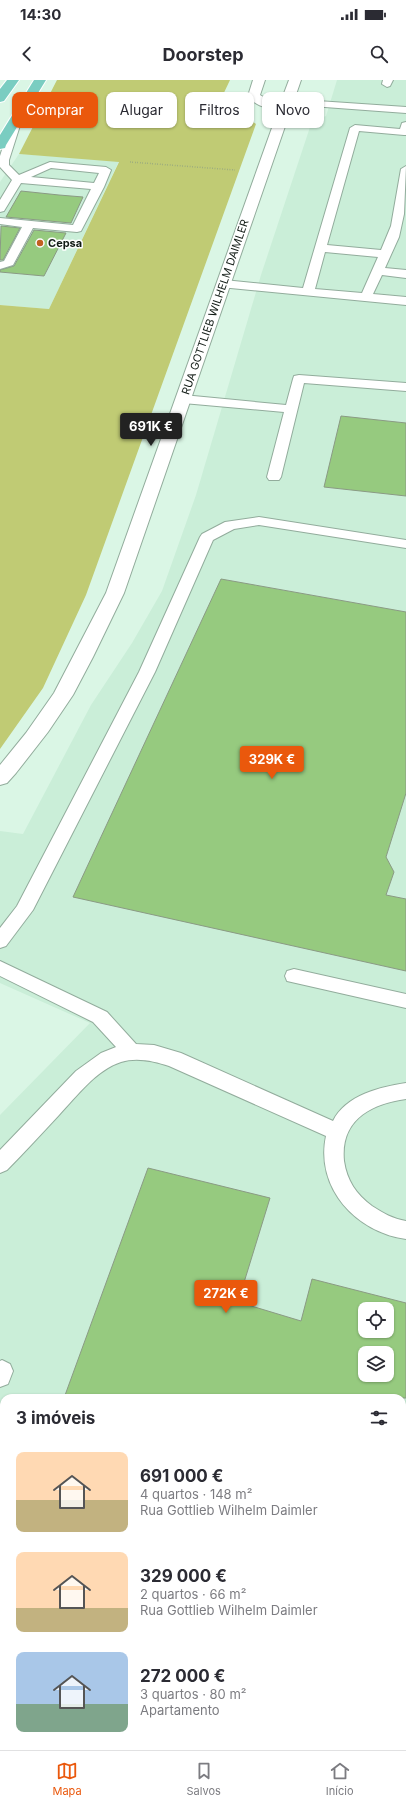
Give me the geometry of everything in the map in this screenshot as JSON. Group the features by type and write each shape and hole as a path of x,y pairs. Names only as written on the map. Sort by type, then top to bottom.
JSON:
{"main road":[{"path":"0,98 13,80"},
{"path":"33,92 40,80"},
{"path":"0,145 12,126"}],"street":[{"path":"259,80 254,96 258,100 262,100"},
{"name":"RUA GOTTLIEB WILHELM DAIMLER","path":"291,92 296,80"},
{"name":"RUA GOTTLIEB WILHELM DAIMLER","path":"0,778 41,727 63,695 81,663 114,593 278,128"}],"lane":[{"path":"324,101 406,102"},
{"path":"324,104 406,110"},
{"path":"14,128 4,160 4,165 18,179 99,186"},
{"path":"308,292 355,128 405,133"},
{"path":"0,209 18,179 50,165 106,170 77,229 0,222"},
{"path":"366,297 377,271 391,250 406,169"},
{"path":"0,266 9,263 29,224"},
{"path":"321,248 391,250"},
{"path":"377,271 406,274"},
{"path":"224,284 406,300"},
{"path":"274,477 299,379 406,387"},
{"path":"183,399 291,408"},
{"path":"0,941 24,910 147,672 207,537 230,525 259,521 406,544"},
{"path":"0,968 100,1017 132,1052"},
{"path":"294,976 406,1001"},
{"path":"0,1164 97,1064 120,1054 132,1052 156,1053 174,1059 337,1132"},
{"path":"406,1091 383,1094 363,1103 347,1116 337,1132 332,1156 337,1179 352,1202 374,1219 406,1230"}],"path":[{"path":"106,170 116,163 126,162 263,172"}],"shaded area":[{"path":"337,80 406,80 406,1394 0,1394 0,1115 90,1023 0,983 0,831 23,834 91,705 132,643 162,591 196,495 261,275 310,128 324,128 324,117 326,116"},
{"name":"Cepsa","path":"19,154 119,161 49,309 0,305 0,182"}],"green space":[{"path":"57,80 230,80 224,92 185,92 185,128 254,128 254,123 256,124 86,595 43,688 0,749 0,305 49,309 119,162 19,154 32,128 98,128 98,92 51,92"}],"building":[{"path":"21,191 83,197 71,223 6,217"},
{"path":"1,226 20,228 3,260 0,260"},
{"path":"34,230 66,233 44,276 0,272 0,270 14,266"},
{"path":"341,416 406,423 406,496 324,487"},
{"path":"221,579 406,612 406,793 386,857 394,872 386,895 406,899 406,971 73,897"},
{"path":"148,1168 270,1198 238,1302 301,1321 312,1279 406,1303 406,1394 65,1394"}],"place":[{"name":"Cepsa","path":"40,243"}]}
